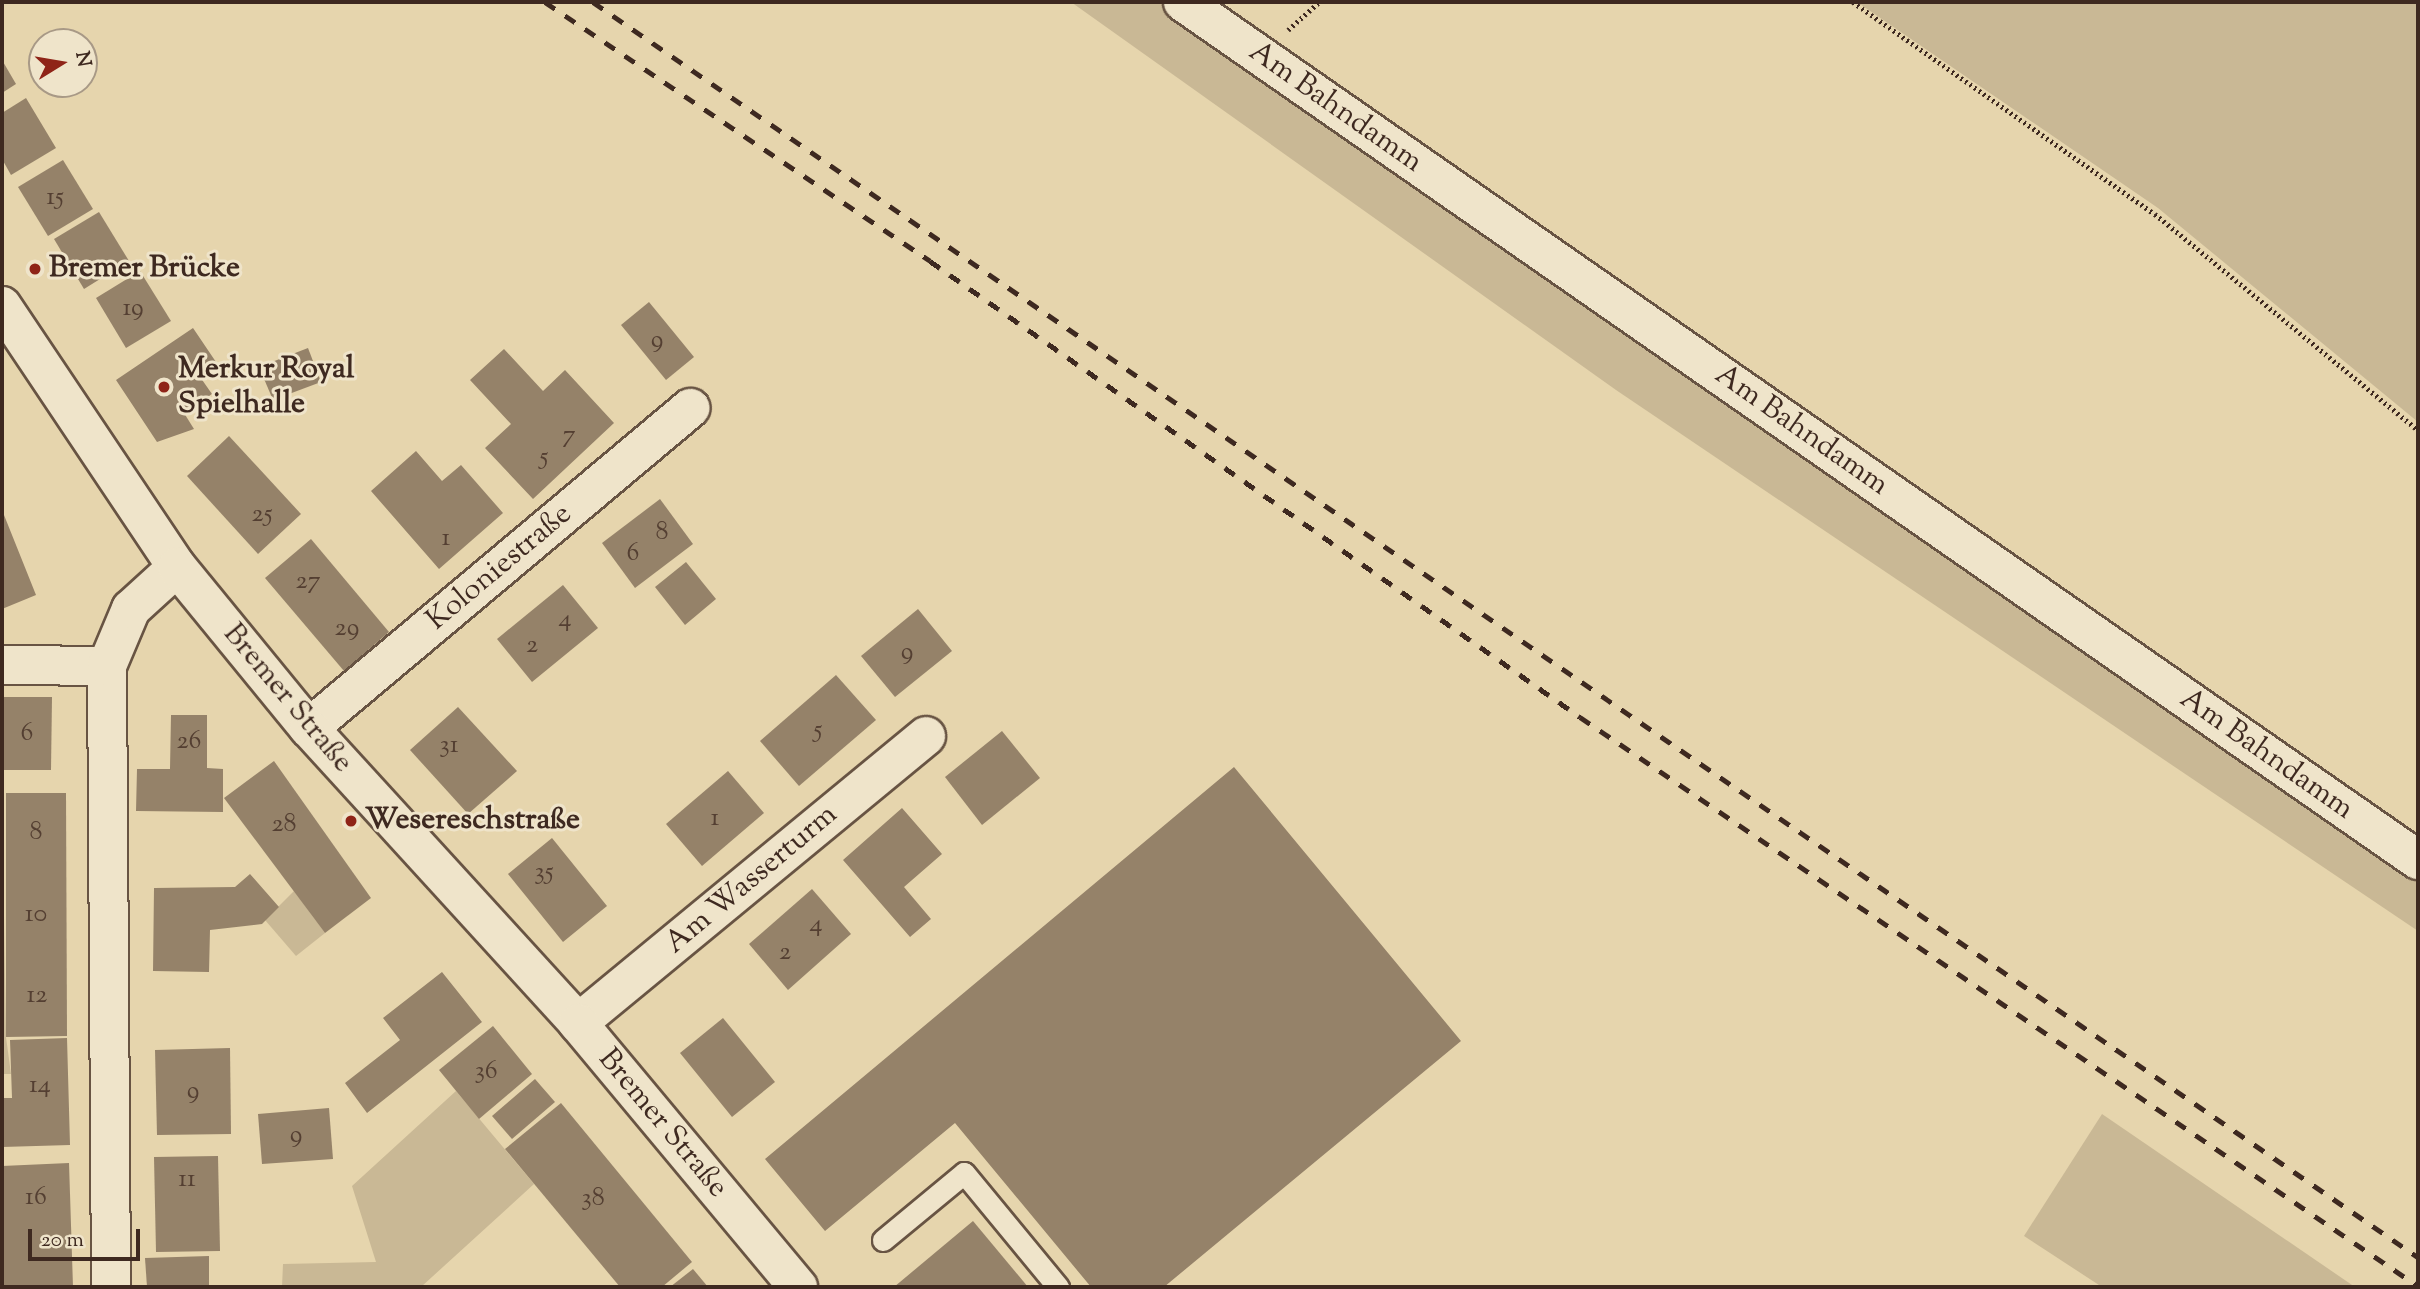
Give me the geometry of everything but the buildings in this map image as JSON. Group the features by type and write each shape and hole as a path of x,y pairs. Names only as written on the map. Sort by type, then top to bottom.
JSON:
{"street":[{"name":"Am Bahndamm","path":"1183,2 2418,860"},
{"name":"Bremer Straße","path":"2,306 177,567 309,728 578,1023 798,1287"},
{"name":"Koloniestraße","path":"309,728 690,408"},
{"path":"111,1287 107,666 131,609 177,567"},
{"path":"2,665 107,666"},
{"name":"Am Wasserturm","path":"578,1023 926,736"}],"lane":[{"path":"883,1240 964,1173 1058,1287"}],"path":[{"path":"1853,2 2155,214 2418,430"}],"shaded area":[{"path":"1071,2 1160,2 2418,878 2418,931 1616,390"},
{"path":"1857,2 2418,2 2418,422 2158,208"},
{"path":"2,793 6,1037 11,1074 2,1074"},
{"path":"294,891 325,933 296,956 265,920"},
{"path":"456,1091 534,1184 421,1287 282,1287 283,1264 376,1262 352,1186"},
{"path":"2102,1114 2355,1287 2102,1287 2024,1236"}],"railway":[{"path":"545,2 930,261 1580,717 2418,1286"},
{"path":"593,2 2418,1257"}],"place":[{"name":"Bremer Brücke","path":"35,269"},
{"name":"Merkur Royal Spielhalle","path":"164,387"},
{"name":"Wesereschstraße","path":"351,821"}]}
